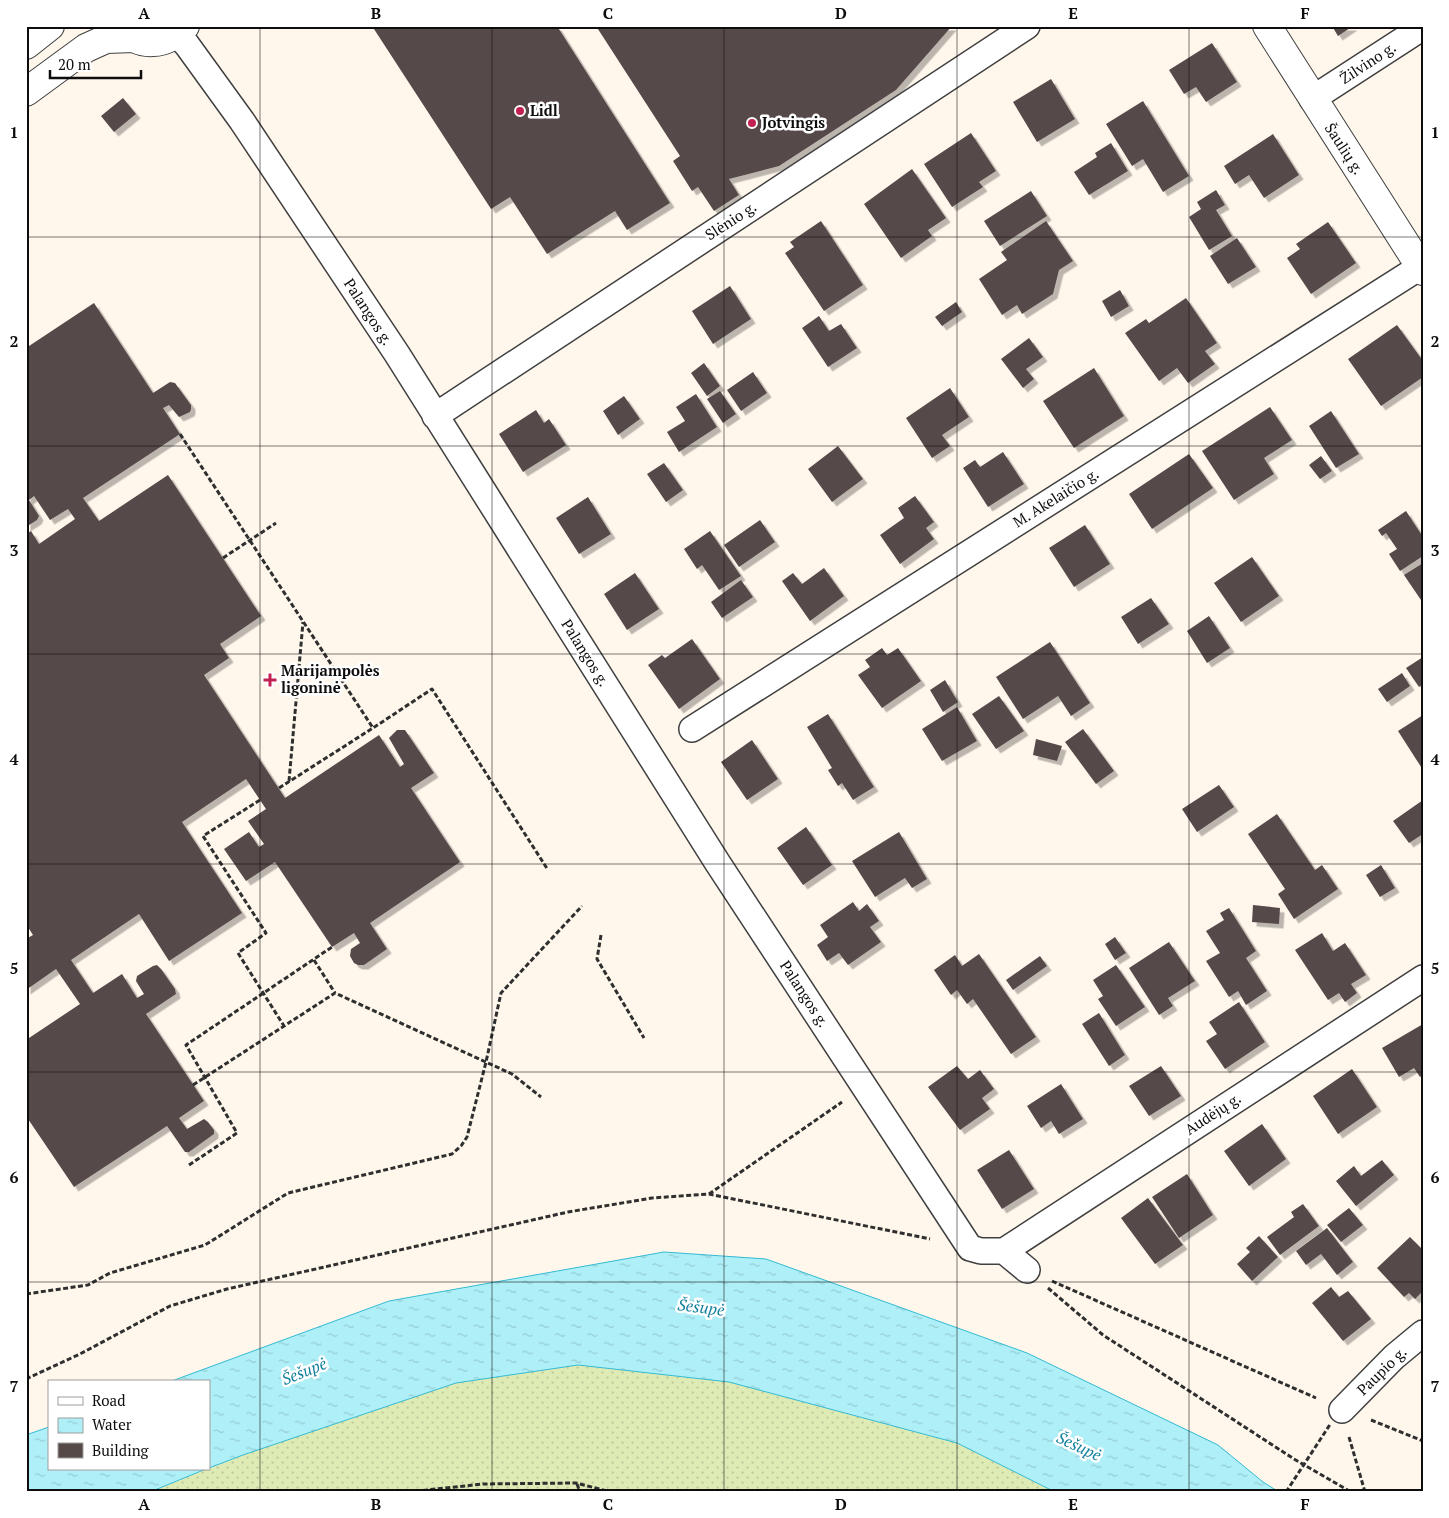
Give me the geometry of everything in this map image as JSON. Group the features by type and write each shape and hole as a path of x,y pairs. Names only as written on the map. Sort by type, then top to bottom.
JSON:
{"street":[{"path":"26,45 50,26"},
{"name":"Slėnio g.","path":"435,416 1027,26"},
{"name":"Šaulių g.","path":"1267,26 1421,269"},
{"name":"Žilvino g.","path":"1312,99 1423,27"},
{"path":"26,92 86,48 106,38 127,32 145,41 156,42 167,40 181,30"},
{"name":"Palangos g.","path":"181,30 397,354 717,862 970,1248"},
{"name":"M. Akelaičio g.","path":"692,729 1421,269"},
{"name":"Audėjų g.","path":"1004,1251 1423,978"},
{"path":"970,1248 981,1251 1004,1251 1027,1270"},
{"name":"Paupio g.","path":"1336,1416 1394,1357 1423,1333"}],"path":[{"path":"180,434 373,728"},
{"path":"223,558 276,523"},
{"path":"289,781 303,621"},
{"path":"279,788 432,689 548,870"},
{"path":"260,800 203,836 266,933 238,953 284,1026"},
{"path":"26,1294 88,1285 110,1273 205,1245 288,1193 452,1154 467,1137 501,993 582,906"},
{"path":"601,935 597,960 644,1038"},
{"path":"189,1165 237,1133 186,1045 332,947"},
{"path":"314,959 335,993 512,1074 541,1097"},
{"path":"193,1085 335,993"},
{"path":"709,1194 864,1086"},
{"path":"26,1379 80,1354 170,1306 227,1289 568,1212 652,1198 709,1194 970,1248"},
{"path":"1027,1270 1336,1416 1390,1426 1423,1441"},
{"path":"1027,1270 1103,1335 1294,1459 1352,1492"},
{"path":"1286,1492 1336,1416"},
{"path":"1349,1435 1365,1492"},
{"path":"408,1492 483,1484 576,1483 611,1492"},
{"path":"576,1483 580,1492"}],"green space":[{"path":"578,1365 729,1382 957,1443 1055,1492 150,1492 205,1470 210,1470 210,1468 243,1455 456,1383"}],"water":[{"name":"Šešupė","path":"664,1252 766,1259 1027,1353 1218,1445 1263,1482 1279,1492 1055,1492 957,1443 729,1382 578,1365 456,1383 210,1468 210,1380 174,1380 389,1301"},
{"path":"48,1427 48,1470 204,1470 150,1492 26,1492 26,1435"}],"building":[{"name":"Lidl","path":"372,26 557,26 670,203 627,230 615,211 547,254 510,197 491,209"},
{"name":"Jotvingis","path":"596,26 952,26 896,90 779,166 729,179 739,195 714,211 698,187 692,191 673,161 680,156"},
{"path":"1332,26 1353,26 1338,36"},
{"path":"1212,43 1237,82 1206,102 1196,87 1184,94 1169,70"},
{"path":"1051,79 1075,119 1037,142 1013,102"},
{"path":"123,98 136,114 114,132 101,116"},
{"path":"1143,101 1189,176 1163,192 1143,159 1132,166 1106,124"},
{"path":"971,133 996,171 979,182 983,187 952,207 924,164"},
{"path":"1273,134 1299,175 1264,198 1249,175 1235,184 1224,166"},
{"path":"1111,143 1128,171 1089,195 1074,172 1097,157 1095,153"},
{"path":"912,169 946,218 928,230 932,236 901,258 864,204"},
{"path":"1216,190 1225,205 1216,210 1232,236 1209,250 1189,217 1201,209 1197,202"},
{"path":"1031,191 1047,216 1000,246 984,221"},
{"path":"821,221 863,285 824,311 785,253 794,247 790,242"},
{"path":"1046,221 1073,261 1059,270 1053,294 1022,314 1017,305 1002,315 979,279 1007,260 1001,252"},
{"path":"1328,222 1356,263 1311,294 1287,258 1300,249 1296,244"},
{"path":"1237,238 1256,267 1228,284 1210,256"},
{"path":"730,286 751,319 713,344 692,311"},
{"path":"1120,290 1129,306 1111,317 1102,301"},
{"path":"1186,298 1217,343 1205,351 1215,364 1188,383 1177,368 1159,381 1125,333 1146,319 1149,323"},
{"path":"956,302 962,312 942,326 935,317"},
{"path":"94,303 153,393 170,382 175,383 191,405 191,409 190,412 179,417 169,405 163,408 180,434 83,498 99,521 168,475 261,616 220,644 229,658 204,675 285,798 379,735 400,767 404,764 389,738 397,730 405,730 434,773 411,788 460,862 370,923 387,949 364,965 358,965 354,963 350,956 351,949 360,943 354,933 332,947 275,862 246,881 224,849 249,832 259,847 264,844 248,821 266,809 246,779 182,822 242,913 169,961 139,914 71,960 93,993 122,974 137,998 144,994 136,981 137,976 153,966 157,965 161,969 175,989 176,994 146,1014 204,1101 179,1118 187,1129 204,1119 214,1130 214,1134 189,1152 185,1152 167,1126 74,1187 26,1116 26,1040 80,1004 56,969 26,990 26,939 33,935 26,924 26,534 31,531 39,544 75,519 68,509 50,520 34,496 29,500 39,516 37,520 26,527 26,348"},
{"path":"819,316 829,331 841,324 857,348 828,367 802,328"},
{"path":"1397,325 1423,361 1423,377 1381,406 1348,359"},
{"path":"1029,338 1043,357 1026,369 1034,379 1023,388 1001,359"},
{"path":"704,363 720,386 707,396 691,373"},
{"path":"1094,368 1124,416 1074,448 1043,401"},
{"path":"753,372 767,393 741,411 727,390"},
{"path":"950,388 969,417 942,435 950,446 932,458 906,418"},
{"path":"720,391 736,414 723,423 707,399"},
{"path":"696,394 717,427 679,452 667,432 685,421 676,407"},
{"path":"624,396 640,419 618,435 603,411"},
{"path":"1270,407 1292,440 1264,458 1274,474 1234,500 1202,451"},
{"path":"536,410 544,423 549,419 566,445 523,472 499,434"},
{"path":"1331,411 1359,454 1336,468 1309,426"},
{"path":"838,446 863,479 832,502 808,469"},
{"path":"1003,452 1024,484 988,507 963,468 975,460 980,467"},
{"path":"1189,454 1213,488 1152,529 1129,494"},
{"path":"1321,456 1332,471 1320,479 1309,465"},
{"path":"664,463 683,490 666,502 647,474"},
{"path":"915,496 934,522 926,528 934,539 900,564 880,535 904,518 898,508"},
{"path":"588,497 611,534 579,554 556,518"},
{"path":"1406,511 1423,537 1423,556 1400,571 1389,554 1397,549 1386,533 1382,536 1378,530"},
{"path":"760,520 775,542 739,567 724,545"},
{"path":"1085,525 1110,564 1074,587 1049,548"},
{"path":"710,531 741,576 719,590 702,565 697,569 684,549"},
{"path":"1252,557 1279,596 1241,622 1214,583"},
{"path":"1423,563 1423,603 1404,575"},
{"path":"824,568 844,596 810,621 782,581 793,573 802,584"},
{"path":"635,573 659,609 627,630 604,594"},
{"path":"741,580 753,597 722,618 711,602"},
{"path":"1151,598 1169,624 1138,644 1121,617"},
{"path":"1209,616 1230,648 1207,663 1187,631"},
{"path":"692,639 720,679 679,709 648,665 662,655 665,658"},
{"path":"1050,642 1090,703 1071,716 1058,696 1023,719 996,677"},
{"path":"882,648 887,655 898,648 921,681 882,708 858,675 870,667 865,660"},
{"path":"1423,657 1423,684 1419,687 1406,668"},
{"path":"1402,673 1410,686 1387,702 1378,689"},
{"path":"945,680 958,702 943,712 930,690"},
{"path":"999,696 1024,731 996,749 972,714"},
{"path":"957,707 977,741 942,761 922,729"},
{"path":"828,714 874,787 853,800 842,783 838,786 828,770 832,768 807,727"},
{"path":"1423,715 1423,770 1398,731"},
{"path":"1083,729 1114,771 1096,784 1065,742"},
{"path":"1036,739 1062,746 1057,761 1033,755"},
{"path":"752,740 778,779 747,800 721,762"},
{"path":"1219,785 1234,807 1197,832 1182,809"},
{"path":"1423,800 1423,834 1409,843 1393,821"},
{"path":"1277,814 1315,870 1322,865 1338,889 1294,919 1278,894 1285,889 1248,834"},
{"path":"806,827 832,865 803,885 777,848"},
{"path":"899,832 927,879 912,888 905,878 875,897 852,861"},
{"path":"1381,865 1395,888 1380,897 1366,875"},
{"path":"853,902 859,911 867,904 879,921 870,927 881,942 848,965 839,953 827,961 817,945 828,937 820,925"},
{"path":"1253,905 1280,908 1279,924 1252,922"},
{"path":"1229,908 1256,951 1246,958 1267,991 1246,1005 1238,991 1229,997 1206,961 1220,953 1206,931 1224,920 1220,913"},
{"path":"1322,933 1333,951 1345,943 1366,975 1351,984 1357,993 1345,1002 1339,993 1328,1000 1295,950"},
{"path":"1115,937 1126,953 1115,960 1105,944"},
{"path":"1169,942 1195,981 1168,998 1173,1006 1159,1015 1129,968"},
{"path":"979,954 1036,1037 1011,1054 973,999 967,1004 957,990 951,995 934,970 955,955 962,966"},
{"path":"1040,956 1047,966 1013,990 1006,980"},
{"path":"1116,965 1145,1007 1116,1026 1098,999 1103,996 1093,980"},
{"path":"1239,1002 1265,1042 1225,1069 1206,1041 1217,1034 1209,1022"},
{"path":"1099,1013 1125,1055 1109,1066 1082,1024"},
{"path":"1423,1024 1423,1075 1420,1077 1414,1068 1399,1077 1382,1048"},
{"path":"957,1066 968,1079 980,1070 994,1089 982,1098 990,1109 960,1130 928,1087"},
{"path":"1161,1066 1181,1096 1149,1116 1129,1086"},
{"path":"1352,1069 1377,1107 1338,1134 1313,1096"},
{"path":"1061,1084 1083,1119 1059,1134 1051,1121 1041,1128 1027,1106"},
{"path":"1262,1124 1286,1159 1249,1186 1224,1151"},
{"path":"1009,1150 1034,1189 1002,1209 977,1170"},
{"path":"1382,1160 1394,1175 1356,1206 1336,1181 1354,1166 1361,1176"},
{"path":"1187,1174 1213,1215 1179,1238 1152,1197"},
{"path":"1148,1198 1183,1245 1155,1264 1121,1218"},
{"path":"1303,1204 1319,1226 1280,1255 1267,1237 1294,1217 1291,1212"},
{"path":"1349,1208 1363,1225 1341,1242 1327,1225"},
{"path":"1327,1228 1353,1262 1337,1275 1321,1254 1306,1265 1296,1251"},
{"path":"1259,1236 1278,1257 1252,1281 1237,1264 1250,1252 1246,1248"},
{"path":"1410,1237 1423,1250 1423,1291 1415,1299 1409,1293 1404,1297 1377,1268"},
{"path":"1331,1287 1339,1297 1348,1291 1371,1319 1343,1341 1312,1303"}],"place":[{"name":"Lidl","path":"520,111"},
{"name":"Jotvingis","path":"752,123"},
{"name":"Marijampolės ligoninė","path":"270,680"}]}
